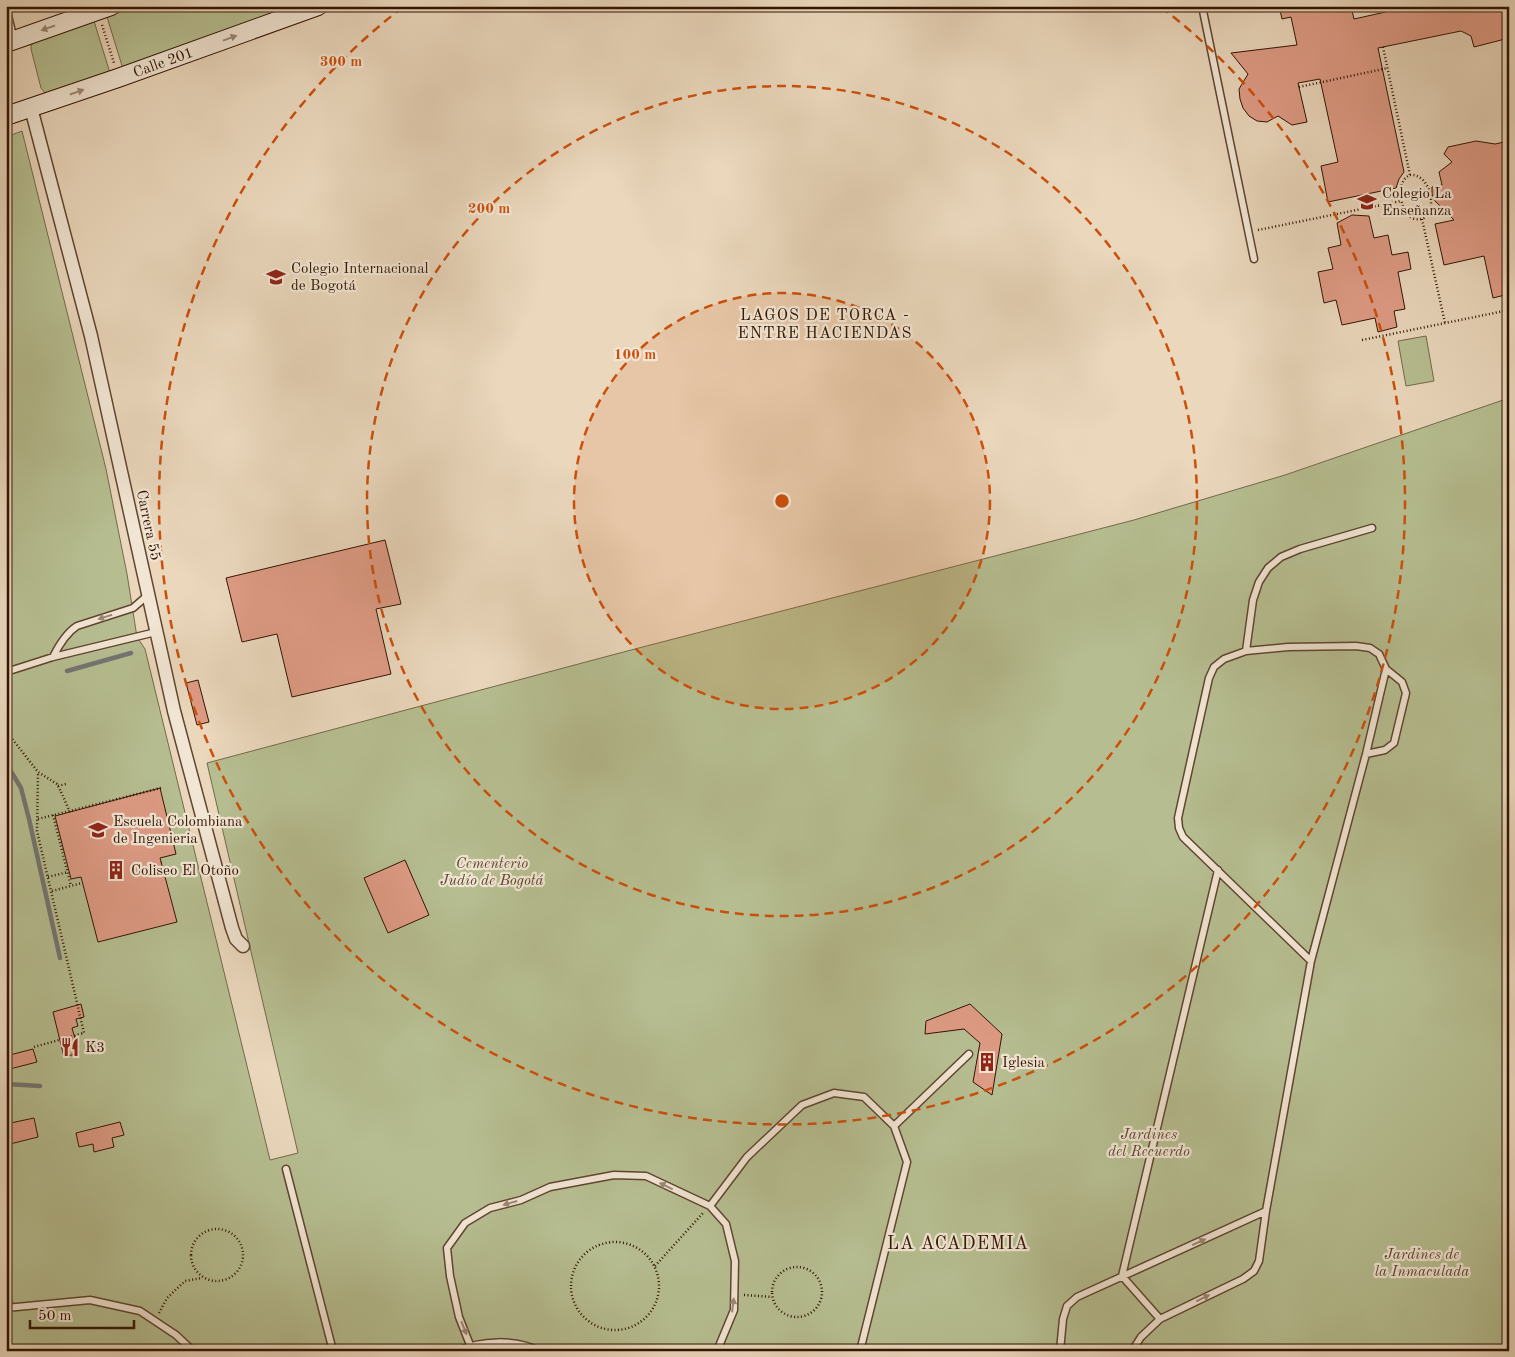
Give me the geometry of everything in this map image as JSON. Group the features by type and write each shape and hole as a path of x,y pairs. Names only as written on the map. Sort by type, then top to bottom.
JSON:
{"main road":[{"name":"Calle 201","path":"6,116 318,6"},
{"path":"10,42 106,13"}],"street":[{"name":"Carrera 55","path":"31,108 91,336 174,711 232,928 236,939 243,946"}],"lane":[{"path":"1202,6 1254,259"},
{"path":"6,7 10,42"},
{"path":"1246,651 1253,600 1259,582 1268,568 1281,557 1300,549 1372,528"},
{"path":"53,657 63,639 77,626 133,608 148,595"},
{"path":"6,672 53,657 156,632"},
{"path":"1311,962 1183,837 1178,828 1178,818 1209,678 1214,667 1224,659 1246,651 1288,647 1356,646 1370,648 1379,654 1386,669 1402,682 1406,693 1394,743 1385,750 1366,754"},
{"path":"1132,1351 1141,1337 1160,1319 1243,1278 1254,1271 1259,1261 1266,1211 1311,962 1366,754 1386,669"},
{"path":"1122,1276 1218,870"},
{"path":"894,1126 969,1054"},
{"path":"710,1206 748,1158 802,1105 834,1093 864,1097 894,1126 907,1162 860,1351"},
{"path":"286,1169 333,1351"},
{"path":"470,1345 459,1317 450,1276 447,1248 465,1224 490,1208 521,1200 550,1187 614,1175 646,1176 710,1206 726,1224 735,1261 734,1310 717,1351"},
{"path":"1060,1351 1063,1319 1067,1306 1077,1297 1266,1211"},
{"path":"1122,1276 1160,1319"},
{"path":"6,1294 8,1308 90,1300 140,1311 176,1335 192,1351"},
{"path":"458,1351 470,1345 504,1342 539,1351"}],"path":[{"path":"106,13 116,71"},
{"path":"1383,47 1410,175"},
{"path":"1299,87 1388,68"},
{"path":"1410,175 1419,176 1431,194 1430,212 1422,219 1414,219 1407,214 1401,200 1401,185 1404,178 1410,175"},
{"path":"1249,232 1401,200"},
{"path":"1422,219 1445,323"},
{"path":"1362,340 1509,310"},
{"path":"6,731 38,772 58,786 70,811"},
{"path":"34,1047 84,1033 38,831 38,772"},
{"path":"58,786 66,784"},
{"path":"38,819 161,788"},
{"path":"54,815 71,886"},
{"path":"48,877 68,872"},
{"path":"52,891 82,883"},
{"path":"655,1266 710,1206"},
{"path":"156,1322 167,1298 185,1281 203,1278 219,1281 234,1275 240,1268 243,1260 241,1244 229,1232 220,1229 211,1230 203,1233 196,1239 190,1256 196,1272 203,1278"},
{"path":"621,1242 635,1246 647,1254 655,1266 660,1280 659,1295 654,1308 644,1320 632,1327 617,1330 603,1329 590,1322 579,1312 573,1299 571,1284 574,1270 582,1257 592,1248 606,1243 621,1242"},
{"path":"804,1268 812,1272 822,1285 823,1293 817,1308 803,1317 787,1316 775,1305 772,1297 774,1280 787,1269 804,1268"},
{"path":"734,1294 772,1297"}],"green space":[{"path":"137,6 300,6 123,69 107,17"},
{"path":"94,21 110,73 45,93 41,88 31,45"},
{"path":"22,131 106,469 127,574 137,637 145,649 270,1160 298,1153 207,763 631,650 1134,520 1285,475 1509,398 1509,1351 6,1351 6,137"},
{"path":"1426,336 1434,381 1406,386 1398,341"}],"building":[{"path":"1279,6 1351,6 1354,19 1399,9 1398,6 1506,6 1509,20 1509,38 1474,47 1471,36 1461,31 1378,48 1404,172 1396,188 1328,202 1321,166 1338,162 1320,79 1298,83 1307,122 1292,125 1278,116 1267,122 1257,121 1249,116 1243,108 1240,99 1239,89 1248,74 1231,53 1297,45 1291,17 1282,19"},
{"path":"1476,141 1495,144 1509,141 1509,294 1493,298 1484,256 1444,265 1435,224 1454,220 1435,201 1432,194 1432,187 1442,185 1439,172 1452,162 1444,154 1448,147"},
{"path":"1352,215 1369,216 1374,238 1388,235 1392,255 1408,252 1411,269 1398,272 1405,309 1394,311 1397,327 1378,332 1375,318 1342,325 1336,300 1324,303 1318,272 1333,269 1328,248 1341,245 1337,223"},
{"path":"385,540 401,604 376,609 391,674 292,697 277,634 242,642 226,578"},
{"path":"198,680 209,722 197,725 186,683"},
{"name":"Coliseo El Otoño","path":"160,788 176,854 160,858 177,922 98,942 81,877 71,879 55,816"},
{"path":"405,860 429,915 388,933 364,878"},
{"path":"81,1004 84,1017 76,1019 78,1026 72,1028 79,1053 64,1057 53,1012"},
{"name":"Iglesia","path":"970,1004 1002,1034 992,1095 973,1082 980,1043 964,1029 925,1034 926,1021"},
{"path":"33,1049 37,1062 6,1070 6,1056"},
{"path":"34,1118 38,1137 6,1145 6,1124"},
{"path":"120,1122 124,1135 112,1138 114,1147 94,1152 93,1144 79,1147 76,1133"}],"waterway":[{"path":"67,671 131,653"},
{"path":"6,763 21,788 60,958"},
{"path":"6,1084 40,1086"}],"place":[{"name":"Colegio La Enseñanza","path":"1367,202"},
{"name":"Colegio Internacional de Bogotá","path":"276,277"},
{"name":"Escuela Colombiana de Ingenieria","path":"98,830"},
{"name":"Coliseo El Otoño","path":"116,870"},
{"name":"K3","path":"70,1047"},
{"name":"Iglesia","path":"987,1062"}],"district":[{"name":"LAGOS DE TORCA - ENTRE HACIENDAS","path":"825,323"},
{"name":"LA ACADEMIA","path":"958,1243"}],"park label":[{"name":"Cementerio Judío de Bogotá","path":"492,872"},
{"name":"Jardines del Recuerdo","path":"1149,1142"},
{"name":"Jardines de la Inmaculada","path":"1422,1262"}]}
